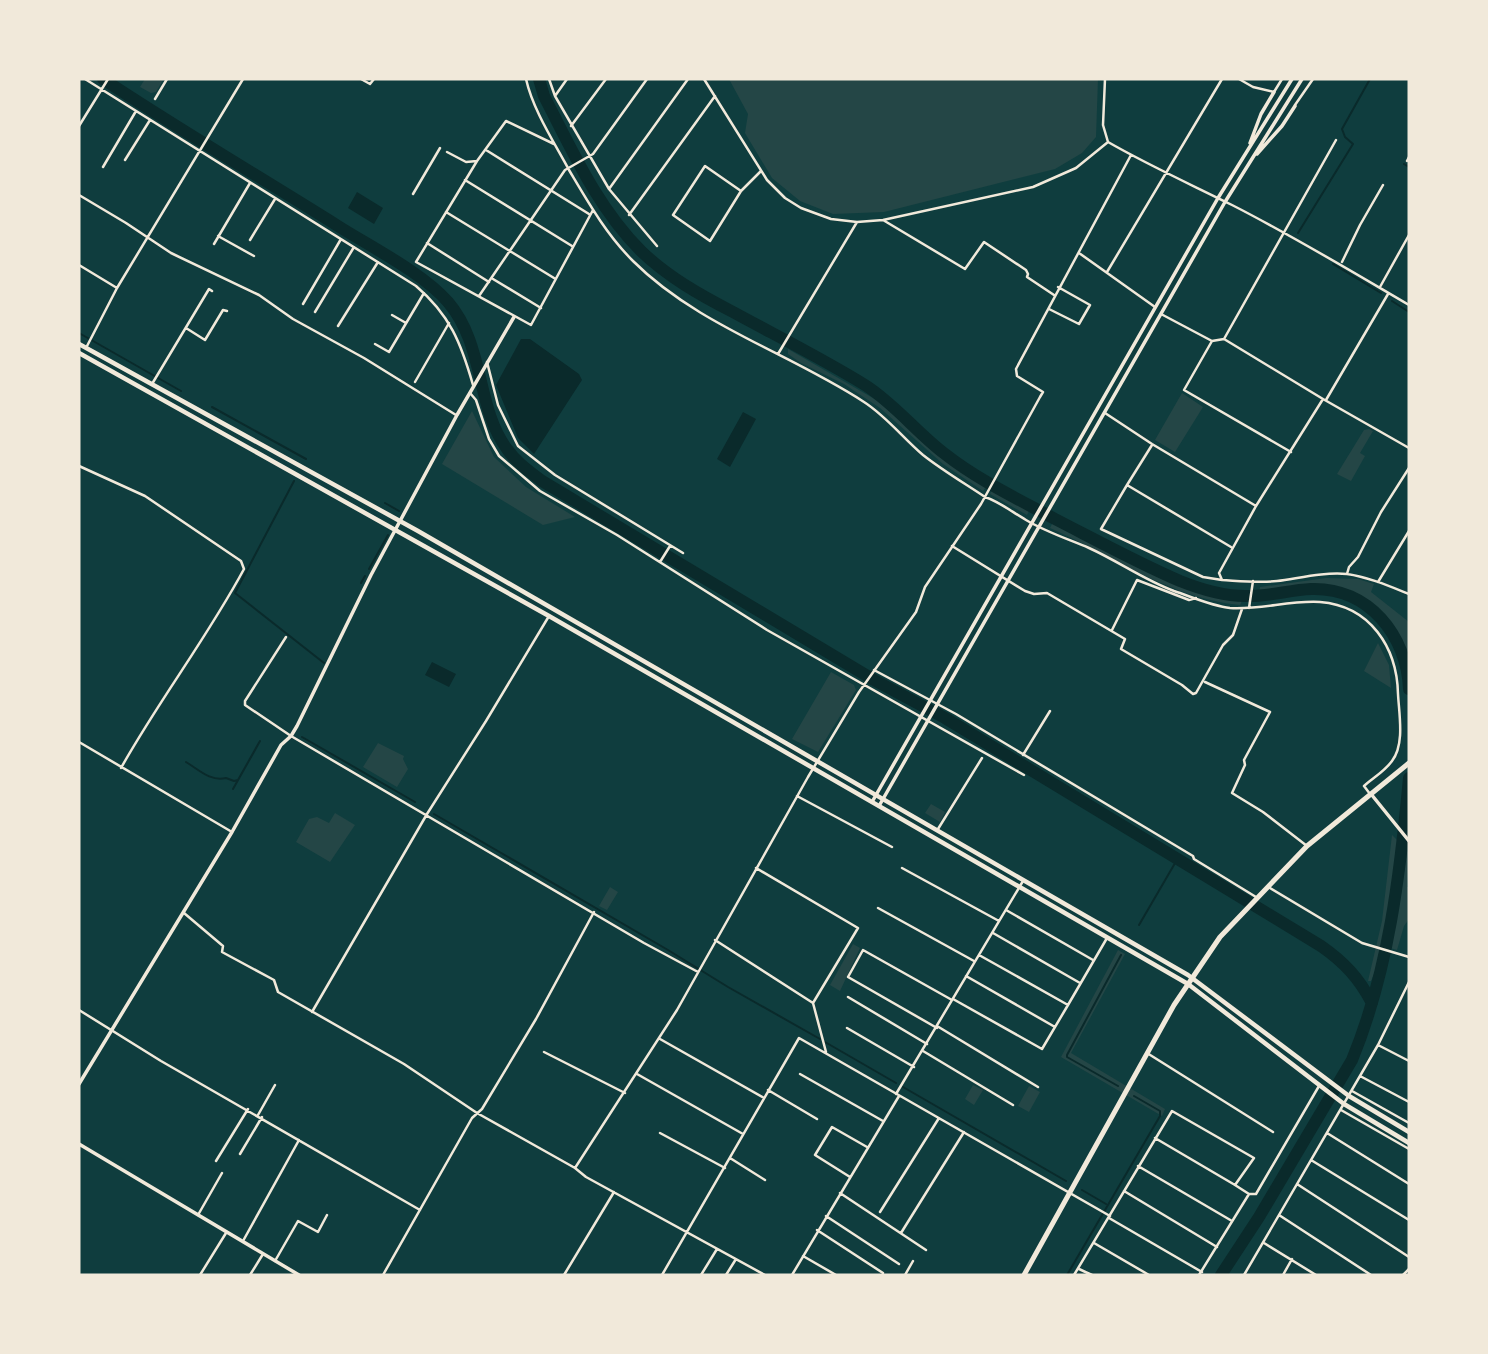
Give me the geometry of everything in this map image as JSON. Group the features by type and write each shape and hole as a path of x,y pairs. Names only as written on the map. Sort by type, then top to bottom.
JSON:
{"highway":[{"path":"1024,1275 1147,1053 1220,937 1307,846 1409,763"}],"main road":[{"path":"79,344 400,521 1025,879 1192,978 1326,1079 1409,1132"},
{"path":"80,356 549,616 1188,984 1341,1105 1409,1143"}],"street":[{"path":"85,79 103,87 150,120 200,149 424,293 439,307 450,323 459,340 474,385"},
{"path":"79,126 108,79"},
{"path":"155,99 167,79"},
{"path":"86,348 117,288 243,79"},
{"path":"361,79 370,84 374,79"},
{"path":"526,79 530,94 554,144 593,210 616,242 659,284 689,305 866,403 924,455 985,495 1149,580 1228,608 1300,602 1335,604 1359,616 1382,638 1390,651 1398,681 1398,749 1393,760 1364,786 1409,841"},
{"path":"549,79 587,157 629,215 657,246"},
{"path":"555,96 567,79"},
{"path":"572,126 606,79"},
{"path":"479,296 551,190 569,167 587,157 603,141 648,79"},
{"path":"609,189 688,79"},
{"path":"704,79 767,180 785,198 818,216 857,222 883,219 1048,182 1076,168 1108,142"},
{"path":"1105,79 1103,125 1108,142 1341,264 1409,305"},
{"path":"1107,272 1222,79"},
{"path":"1239,79 1253,87 1274,92"},
{"path":"1245,155 1261,114 1282,79"},
{"path":"872,802 1217,198 1292,79"},
{"path":"879,807 1225,202 1302,79"},
{"path":"1249,163 1282,126 1312,79"},
{"path":"629,215 715,96"},
{"path":"103,167 136,111"},
{"path":"125,160 150,120"},
{"path":"554,144 506,121 477,160 416,262 531,325 593,210"},
{"path":"1224,339 1336,141"},
{"path":"413,194 440,148"},
{"path":"486,150 589,214"},
{"path":"447,152 466,162 477,160"},
{"path":"575,1168 659,1038 797,796 864,685 916,612 925,587 985,495 1043,392 1015,373 1058,287 1079,254 1131,155"},
{"path":"741,191 705,166 673,215 710,241 741,191 761,171"},
{"path":"465,180 572,246"},
{"path":"214,244 250,183"},
{"path":"1341,264 1383,185"},
{"path":"79,195 183,259 259,295 293,319 364,358 457,415"},
{"path":"250,240 275,199"},
{"path":"446,212 555,278"},
{"path":"883,219 965,269 984,242 1026,270 1027,277 1054,295"},
{"path":"779,353 857,222"},
{"path":"1380,288 1409,235"},
{"path":"218,236 254,256"},
{"path":"303,304 341,239"},
{"path":"428,243 541,308"},
{"path":"315,312 354,247"},
{"path":"1079,254 1155,307"},
{"path":"338,326 378,262"},
{"path":"79,265 117,288"},
{"path":"1049,309 1079,324 1090,305 1058,287"},
{"path":"152,384 209,289 212,291"},
{"path":"375,344 388,352 424,293"},
{"path":"1222,580 1219,573 1231,547 1389,293"},
{"path":"186,328 205,340 223,310 227,312"},
{"path":"1161,314 1212,341 1224,339 1409,448"},
{"path":"392,315 406,323"},
{"path":"79,1084 184,913 281,745 291,736 395,530 514,317"},
{"path":"415,382 450,323"},
{"path":"1212,341 1184,390 1291,452"},
{"path":"487,362 498,405 518,446 555,475 682,553"},
{"path":"470,393 476,400 489,439 499,456 540,491 661,561 767,630 1024,775"},
{"path":"1105,413 1256,506"},
{"path":"1152,444 1101,529 1203,577 1253,583 1346,574 1409,592"},
{"path":"79,466 145,496 241,561 244,569 145,724 121,768"},
{"path":"1346,574 1409,468"},
{"path":"1128,485 1231,547"},
{"path":"1378,582 1409,531"},
{"path":"953,546 1010,582 1034,594 1047,593 1125,639 1121,649 1193,694 1223,645 1233,635 1242,608"},
{"path":"661,561 669,547"},
{"path":"1112,631 1137,580 1189,600 1196,598"},
{"path":"1249,606 1253,583"},
{"path":"312,1012 427,814 549,616"},
{"path":"286,637 245,705 291,736 698,972"},
{"path":"873,671 1023,755 1193,856 1255,898"},
{"path":"1203,681 1270,712 1244,760 1245,765 1232,793 1263,812 1307,846"},
{"path":"1023,755 1050,711"},
{"path":"79,742 232,832"},
{"path":"938,829 982,758"},
{"path":"797,796 892,847"},
{"path":"756,868 858,928 813,1003"},
{"path":"902,868 999,921"},
{"path":"792,1275 974,961 1025,879"},
{"path":"1268,885 1362,943 1409,957"},
{"path":"878,908 974,961"},
{"path":"1006,910 1093,960"},
{"path":"383,1275 477,1113 482,1109 536,1019 594,912"},
{"path":"184,913 223,946 222,952 274,980 278,992 404,1064 477,1113 575,1168 586,1177 765,1275"},
{"path":"993,933 1080,983"},
{"path":"1038,1087 848,977 863,950 1042,1049 1107,937"},
{"path":"715,940 813,1003 826,1052"},
{"path":"979,955 1068,1005"},
{"path":"966,976 1055,1027"},
{"path":"1244,1275 1378,1045 1409,982"},
{"path":"848,997 927,1044"},
{"path":"1401,999 1409,1002"},
{"path":"79,1010 420,1210"},
{"path":"847,1028 914,1067"},
{"path":"659,1038 764,1098"},
{"path":"662,1275 799,1038 1070,1193 1201,1274 1249,1194"},
{"path":"1378,1045 1409,1061"},
{"path":"923,1051 1013,1105"},
{"path":"544,1052 625,1093"},
{"path":"1147,1053 1273,1132"},
{"path":"637,1074 743,1134"},
{"path":"800,1074 883,1121"},
{"path":"1360,1076 1409,1102"},
{"path":"240,1154 275,1085"},
{"path":"1155,1138 1249,1194 1256,1194 1320,1086"},
{"path":"768,1090 817,1119"},
{"path":"1348,1093 1409,1123"},
{"path":"1341,1105 1409,1149"},
{"path":"216,1161 248,1109"},
{"path":"1074,1275 1172,1111 1254,1158 1235,1185"},
{"path":"880,1212 939,1118"},
{"path":"850,1177 815,1155 832,1127 868,1148"},
{"path":"901,1233 964,1132"},
{"path":"660,1133 724,1168"},
{"path":"1327,1133 1409,1184"},
{"path":"243,1241 299,1140"},
{"path":"79,1144 299,1275"},
{"path":"730,1158 765,1180"},
{"path":"1311,1160 1409,1220"},
{"path":"1138,1166 1232,1222"},
{"path":"198,1214 222,1173"},
{"path":"1297,1184 1409,1257"},
{"path":"1124,1191 1217,1247"},
{"path":"564,1275 614,1192"},
{"path":"840,1193 926,1250"},
{"path":"275,1261 298,1221 318,1232 327,1215"},
{"path":"1279,1215 1371,1275"},
{"path":"826,1216 899,1264"},
{"path":"817,1230 883,1273"},
{"path":"201,1275 227,1232"},
{"path":"1094,1243 1149,1275"},
{"path":"1264,1243 1316,1275"},
{"path":"701,1275 717,1249"},
{"path":"250,1275 263,1254"},
{"path":"803,1256 836,1275"},
{"path":"726,1275 736,1259"},
{"path":"1283,1275 1292,1259"},
{"path":"905,1275 914,1261"},
{"path":"1079,1269 1092,1275"},
{"path":"1403,1275 1409,1269"}],"shaded area":[{"path":"145,79 163,80 156,92 151,93 140,87"},
{"path":"729,79 1098,79 1096,137 1082,153 1055,169 884,212 833,214 800,201 772,178 745,133 748,114"},
{"path":"357,192 383,208 374,224 348,208"},
{"path":"521,339 530,339 579,374 582,380 534,454 518,438 496,385"},
{"path":"788,349 878,401 944,460 987,485 983,491 943,464 880,408 844,384 801,363 788,354"},
{"path":"1182,393 1203,407 1175,452 1155,440"},
{"path":"472,411 494,457 526,487 575,517 543,525 442,464"},
{"path":"743,412 756,419 730,467 717,459"},
{"path":"1364,430 1373,431 1360,453 1365,456 1351,481 1337,474"},
{"path":"992,489 1029,511 1027,515 990,494"},
{"path":"1053,522 1119,557 1197,592 1243,599 1240,605 1215,601 1166,585 1050,528"},
{"path":"1326,578 1358,579 1374,584 1371,592 1409,622 1409,666 1400,642 1387,620 1368,603 1345,590 1302,587 1259,592 1260,587"},
{"path":"1378,643 1389,665 1391,688 1364,671"},
{"path":"432,662 456,674 449,687 425,675"},
{"path":"831,672 854,685 856,690 818,752 792,739"},
{"path":"378,743 404,756 408,769 397,787 363,767"},
{"path":"931,804 945,812 940,822 925,813"},
{"path":"335,813 355,825 330,862 296,842 309,819 317,817 329,823"},
{"path":"1392,835 1400,843 1395,895 1383,950 1371,981 1368,981 1382,921"},
{"path":"1407,851 1409,919 1404,926 1397,950 1390,948"},
{"path":"610,887 618,892 607,910 599,906"},
{"path":"853,944 860,948 840,991 830,985"},
{"path":"1118,950 1125,954 1071,1053 1165,1109 1162,1116 1061,1057"},
{"path":"973,1085 983,1090 974,1105 965,1099"},
{"path":"1029,1086 1040,1092 1029,1112 1018,1106"}],"waterway":[{"path":"103,79 396,261 437,291 460,319 468,337 497,433 514,458 542,481 874,680 945,718 1321,946 1350,971 1372,1003"},
{"path":"539,79 544,96 598,197 625,234 673,277 865,385 945,454 985,481 1149,567 1196,587 1228,595 1261,595 1311,589 1350,596 1381,618 1392,634 1407,669 1409,689"},
{"path":"1298,233 1353,144 1345,137 1342,129 1370,79"},
{"path":"1404,164 1409,167"},
{"path":"1333,264 1381,293"},
{"path":"1392,301 1409,312"},
{"path":"79,333 181,391"},
{"path":"476,374 478,369"},
{"path":"212,407 306,459"},
{"path":"294,481 235,593 324,663"},
{"path":"385,503 399,511"},
{"path":"369,569 388,535"},
{"path":"361,583 365,576"},
{"path":"302,737 415,802"},
{"path":"186,762 210,777 238,780 260,741 233,789"},
{"path":"1221,1275 1259,1217 1352,1060 1365,1026 1391,921 1409,778"},
{"path":"434,814 820,1039"},
{"path":"1139,925 1178,858"},
{"path":"1118,1086 1067,1055 1121,955"},
{"path":"825,1042 896,1083"},
{"path":"903,1087 1066,1181"},
{"path":"1067,1275 1160,1116 1160,1111 1134,1096"},
{"path":"1082,1190 1106,1204"}]}
